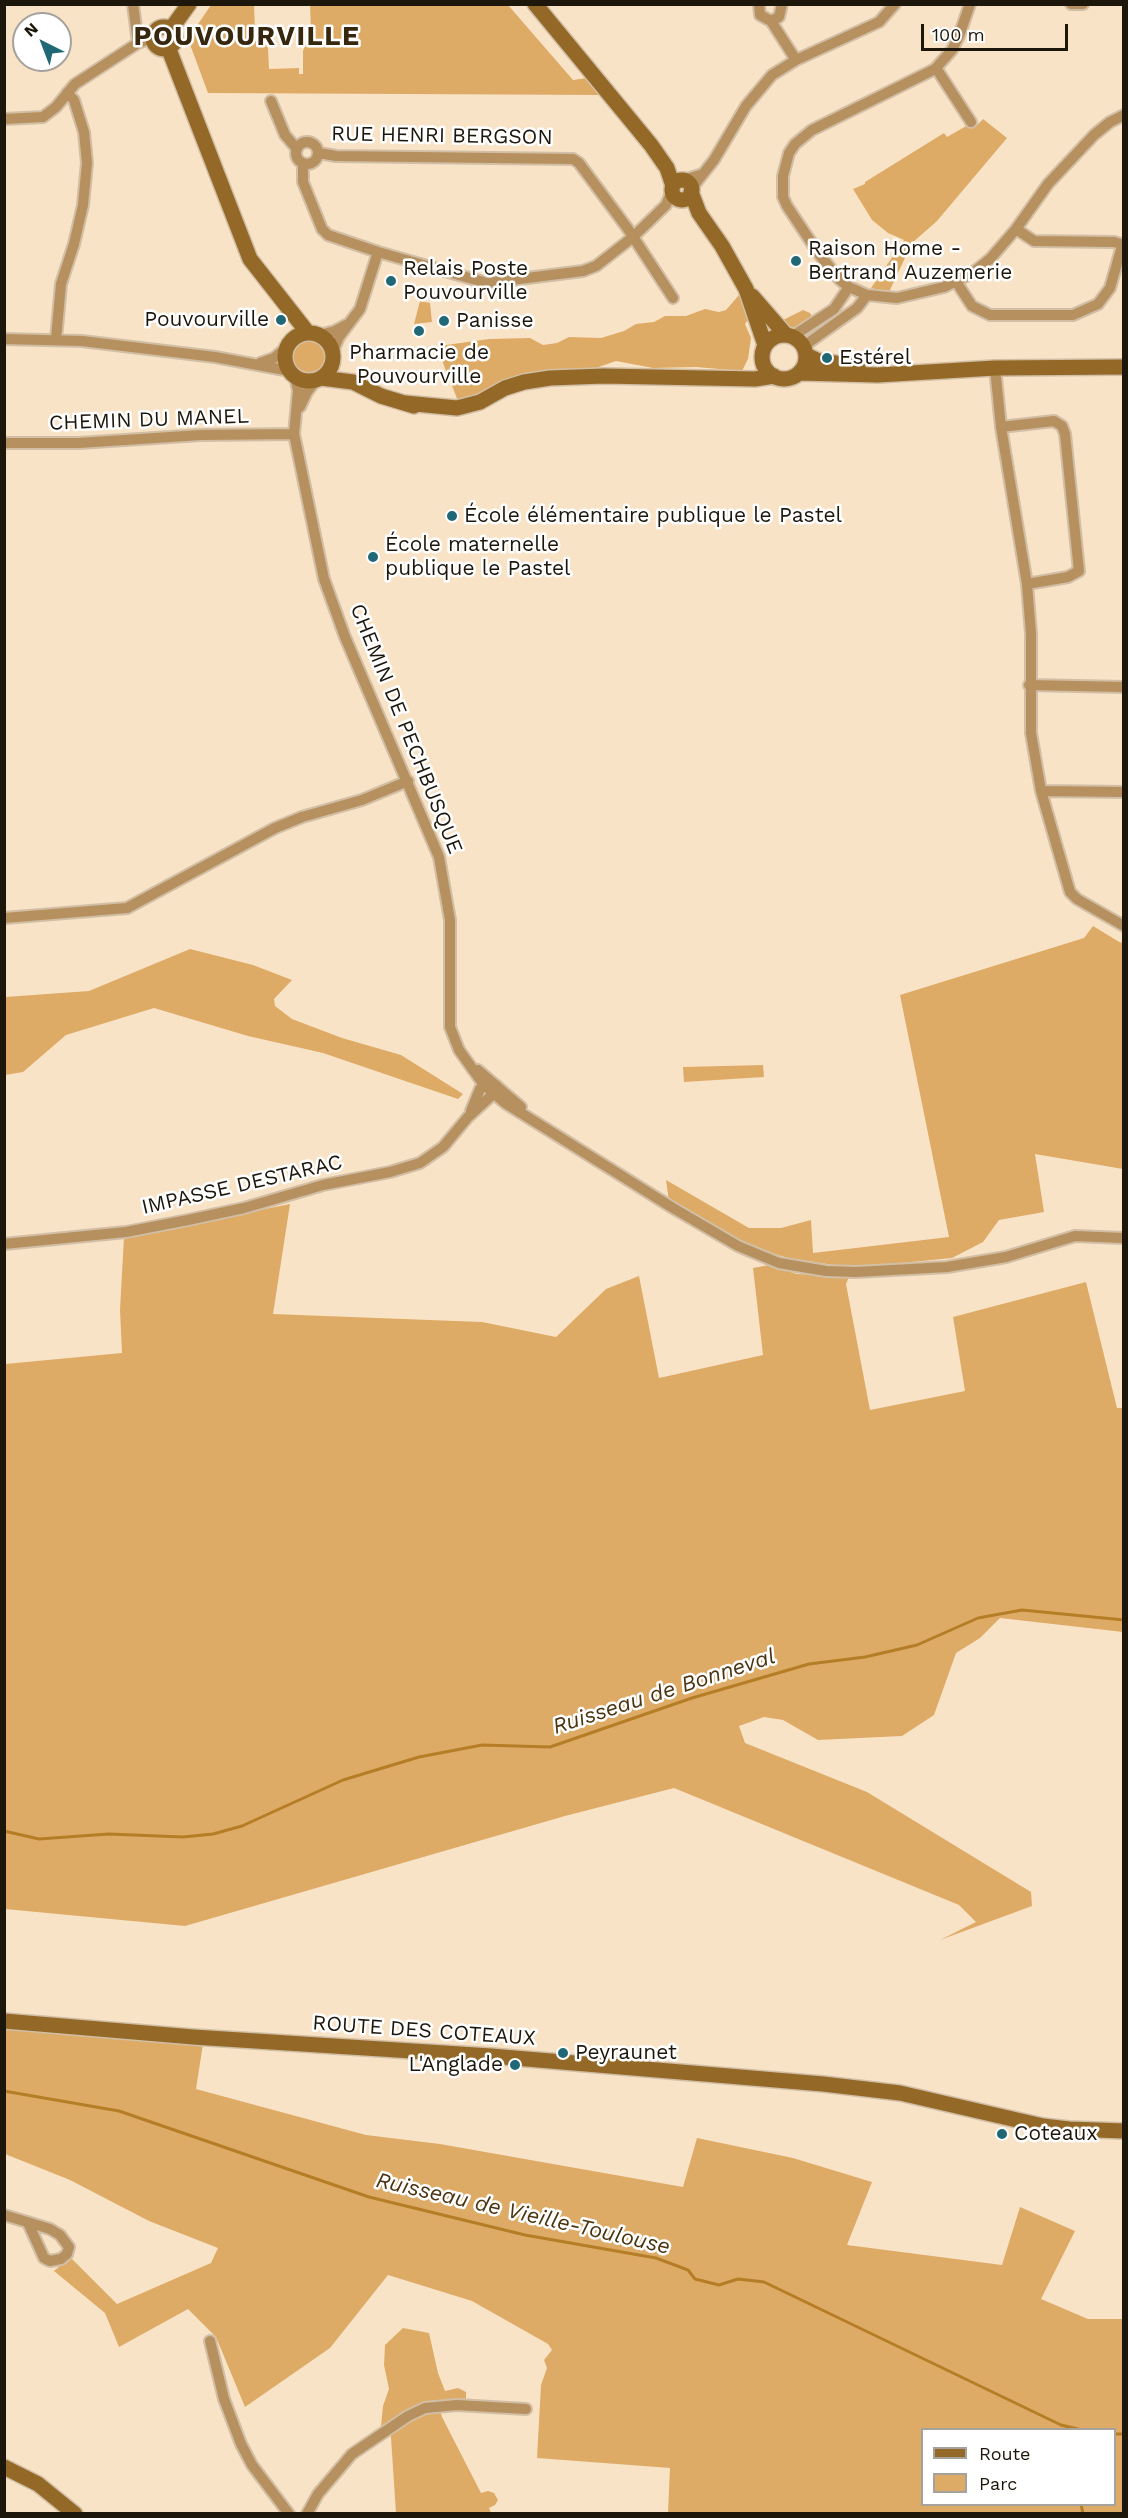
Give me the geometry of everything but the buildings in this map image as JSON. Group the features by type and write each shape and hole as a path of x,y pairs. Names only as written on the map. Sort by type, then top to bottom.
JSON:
{"street":[{"path":"133,4 137,39"},
{"path":"171,29 158,28 153,37 156,45 162,48 168,47 174,41 171,29 189,4"},
{"path":"535,4 615,99 722,246 746,289 767,371 774,376"},
{"path":"759,4 760,15 771,21 796,60"},
{"path":"771,21 779,17 782,4"},
{"path":"303,163 303,182 322,229 328,235 378,252 487,283 583,271 596,266 633,237 680,191 703,174 714,160 746,106 772,75 796,60 879,22 895,4"},
{"path":"970,4 952,50 936,68 911,83 812,130 795,144 785,164 782,185 787,206 819,254 840,280 849,287 867,296 908,296 957,283 990,259 1016,229 1048,184 1094,135 1110,122 1124,115"},
{"path":"1071,4 1083,4"},
{"path":"4,119 43,117 93,71 137,39 153,37"},
{"path":"168,47 250,259 282,302 314,334 328,341 333,354 353,382"},
{"path":"936,68 971,122"},
{"path":"56,339 61,284 83,205 87,157 84,132 74,100 67,93"},
{"path":"272,101 285,135 297,149 298,159 303,163 314,162 319,153 317,147 308,141 301,143 297,149"},
{"name":"RUE HENRI BERGSON","path":"319,153 336,156 573,159 579,163 633,237"},
{"path":"957,283 972,306 979,312 990,315 1073,315 1098,304 1110,288 1123,245 1114,242 1034,241 1016,229"},
{"path":"633,237 663,279 673,298"},
{"path":"318,379 331,366 339,337 366,296 378,252"},
{"path":"797,343 834,309 849,287"},
{"path":"746,289 797,343 819,362 909,372"},
{"path":"742,379 771,338 797,343 809,340 857,308 867,296"},
{"path":"282,302 290,326 286,362 292,373"},
{"path":"260,364 274,358 302,334 335,331 351,321"},
{"path":"4,339 56,339 260,364 292,373 309,381 318,379 353,382 381,396 448,416 465,416 518,388 550,378 604,376 755,380 774,376 788,378 799,373 878,375 995,368 1124,367"},
{"path":"797,343 803,368 799,373"},
{"path":"995,368 1001,427 1027,584 1031,634 1029,685 1032,746 1041,790 1070,892 1077,899 1124,926"},
{"name":"CHEMIN DE PECHBUSQUE","path":"292,373 298,391 298,413 294,434 327,589 345,637 439,857 450,920 450,1027 453,1039 484,1085"},
{"name":"CHEMIN DE PECHBUSQUE","path":"298,413 307,392 318,379"},
{"path":"1001,427 1054,421 1062,426 1065,434 1079,571 1068,578 1027,584"},
{"name":"CHEMIN DU MANEL","path":"4,443 79,443 201,435 294,434"},
{"path":"1029,685 1124,687"},
{"path":"4,918 104,912 127,908 275,828 302,817 362,800 408,781"},
{"path":"1041,790 1124,792"},
{"name":"CHEMIN DE PECHBUSQUE","path":"466,1060 495,1089 532,1118 710,1231 758,1256 796,1267 856,1272 947,1267 1006,1257 1075,1236 1124,1238"},
{"path":"484,1085 495,1089"},
{"name":"IMPASSE DESTARAC","path":"468,1117 484,1085"},
{"name":"IMPASSE DESTARAC","path":"4,1244 126,1232 244,1208 324,1185 390,1172 420,1163 433,1155 453,1136 495,1089"},
{"name":"ROUTE DES COTEAUX","path":"4,2021 193,2037 491,2056 835,2085 900,2093 1043,2126 1124,2131"},
{"path":"4,2215 29,2225"},
{"path":"210,2340 224,2399 242,2444 252,2465 289,2514"},
{"path":"307,2514 323,2488 352,2454 408,2416 425,2408 457,2405 526,2409"},
{"path":"4,2467 38,2484 75,2514"}],"green space":[{"path":"211,5 254,5 255,31 263,36 268,48 269,69 299,68 299,74 303,74 306,32 311,29 310,5 508,5 573,80 587,78 601,95 208,93 188,39"},
{"path":"983,119 1007,138 937,221 912,243 889,292 871,288 904,240 888,233 872,220 853,189 865,184 944,133 947,137 968,125 974,123 977,125"},
{"path":"739,295 745,298 751,315 745,324 751,338 748,359 742,371 696,367 653,368 616,361 593,369 458,401 441,358 439,346 489,339 530,338 543,345 557,343 569,337 601,338 624,331 636,324 654,322 665,316 686,316 705,309 719,312 726,310"},
{"path":"420,301 430,303 432,322 414,324"},
{"path":"803,310 810,313 814,320 797,329 786,325 783,320"},
{"path":"309,340 321,345 326,357 321,369 309,374 297,369 292,357 297,345"},
{"path":"1093,926 1121,943 1123,939 1123,1169 1035,1154 1044,1212 999,1220 983,1242 952,1258 852,1268 789,1258 759,1250 669,1201 666,1180 749,1228 781,1228 811,1220 813,1253 949,1237 900,995 1084,938"},
{"path":"190,949 253,965 292,980 274,999 275,1006 292,1019 342,1038 401,1055 463,1094 458,1099 323,1053 248,1036 154,1008 66,1035 23,1072 5,1075 5,997 89,991"},
{"path":"763,1065 764,1077 684,1082 683,1067"},
{"path":"290,1204 273,1314 482,1322 556,1337 606,1289 639,1276 659,1378 763,1355 753,1268 769,1265 797,1274 849,1277 846,1284 870,1410 965,1391 953,1317 1086,1282 1117,1408 1123,1408 1123,1632 1000,1618 980,1638 956,1653 934,1715 902,1736 818,1740 783,1720 764,1717 739,1726 745,1743 867,1792 1031,1892 1032,1906 940,1940 976,1922 959,1905 674,1788 565,1816 185,1926 5,1909 5,1364 122,1353 120,1310 124,1237"},
{"path":"4,2026 203,2044 196,2089 366,2135 440,2144 683,2187 697,2138 793,2158 872,2182 847,2245 1002,2265 1020,2207 1075,2231 1041,2299 1088,2319 1123,2319 1123,2513 668,2513 670,2468 537,2458 541,2385 547,2368 544,2360 552,2350 548,2344 472,2301 388,2275 330,2348 245,2407 216,2337 188,2309 119,2347 105,2313 54,2271 70,2257 117,2304 211,2263 218,2248 149,2221 70,2180 5,2154"},
{"path":"403,2328 429,2333 438,2373 445,2391 458,2388 466,2392 466,2401 438,2404 442,2417 481,2493 488,2491 494,2493 498,2500 489,2508 491,2513 396,2513 390,2423 381,2426 383,2406 389,2389 384,2365 385,2345"}],"waterway":[{"name":"Ruisseau de Bonneval","path":"4,1831 39,1839 109,1834 183,1837 213,1834 242,1826 343,1780 419,1757 482,1745 550,1747 692,1698 809,1664 865,1657 917,1645 978,1618 1022,1610 1124,1620"},
{"name":"Ruisseau de Vieille-Toulouse","path":"4,2091 119,2111 369,2197 525,2235 656,2258 688,2270 695,2279 719,2285 738,2279 764,2282 1061,2425 1074,2428"},
{"name":"Ruisseau de Vieille-Toulouse","path":"1116,2434 1124,2434"},
{"path":"1081,2506 1083,2514"}],"place":[{"name":"Raison Home - Bertrand Auzemerie","path":"796,261"},
{"name":"Relais Poste Pouvourville","path":"391,281"},
{"name":"Pouvourville","path":"281,320"},
{"name":"Panisse","path":"444,321"},
{"name":"Pharmacie de Pouvourville","path":"419,331"},
{"name":"Estérel","path":"827,358"},
{"name":"École élémentaire publique le Pastel","path":"452,516"},
{"name":"École maternelle publique le Pastel","path":"373,557"},
{"name":"Peyraunet","path":"563,2053"},
{"name":"L'Anglade","path":"515,2065"},
{"name":"Coteaux","path":"1002,2134"}],"district":[{"name":"POUVOURVILLE","path":"247,37"}]}
